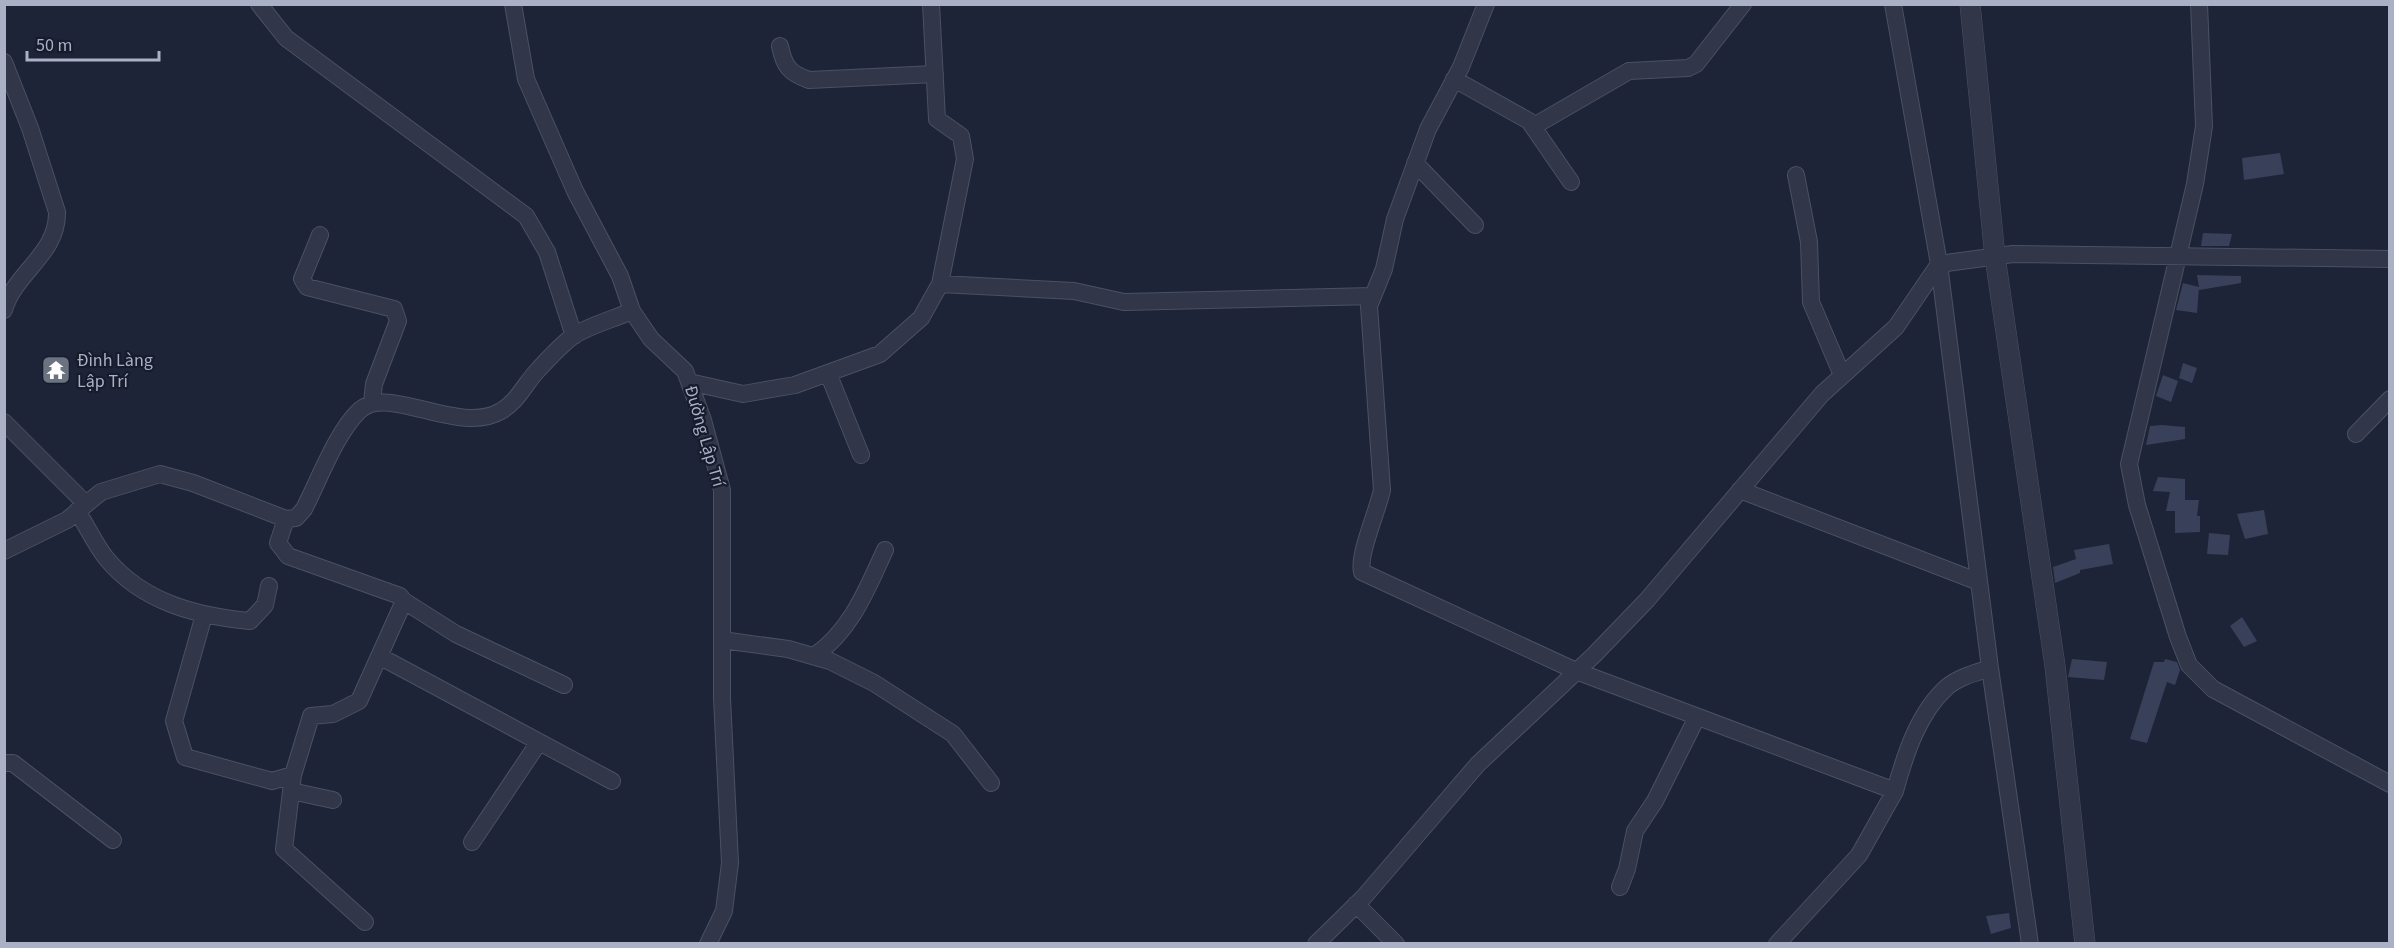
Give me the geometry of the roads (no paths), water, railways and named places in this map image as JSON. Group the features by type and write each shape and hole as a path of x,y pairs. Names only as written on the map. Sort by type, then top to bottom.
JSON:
{"street":[{"path":"259,4 286,38 526,216 547,252 574,336"},
{"name":"Đường Lập Trí","path":"513,4 526,79 575,191 620,276 632,311 651,339 685,371 722,490 722,698 730,863 724,911 708,944"},
{"path":"689,382 743,394 795,385 880,354 921,318 940,284 965,159 961,136 937,119 931,4"},
{"path":"1486,4 1454,80 1428,129 1415,162 1395,219 1384,268 1369,306 1382,490 1376,516 1360,561 1362,572 1576,672 1895,791"},
{"path":"1534,126 1629,70 1688,68 1696,64 1743,4"},
{"path":"1893,4 1939,264 1990,668 2030,944"},
{"path":"1970,4 1995,257 2055,666 2085,944"},
{"path":"2199,4 2204,126 2195,184 2129,464 2137,505 2178,637 2189,665 2213,689 2390,784"},
{"path":"780,46 783,63 792,74 809,80 935,74"},
{"path":"4,62 33,138 57,212 57,225 47,248 17,282 6,301"},
{"path":"1454,80 1521,115 1534,126 1571,182"},
{"path":"1415,162 1474,225"},
{"path":"1796,176 1809,242 1811,302 1842,375"},
{"path":"320,236 302,279 307,287 394,309 398,321 374,384 372,403"},
{"path":"1316,944 1356,904 1478,764 1576,672 1647,600 1822,394 1896,327 1939,264 2013,254 2390,259"},
{"path":"940,284 1074,291 1124,302 1372,296"},
{"path":"4,551 67,520 101,492 160,474 193,483 286,519 296,518 304,509 346,428 360,410 372,403 387,403 462,418 483,418 501,411 518,397 536,372 574,336 632,311"},
{"path":"828,373 861,455"},
{"path":"2356,434 2390,399"},
{"path":"4,422 82,508 106,558 135,587 182,609 204,615 250,621 265,605 269,586"},
{"path":"1740,490 1979,582"},
{"path":"286,519 278,543 288,556 400,596 404,601 456,634 564,685"},
{"path":"814,656 833,641 847,623 862,599 885,550"},
{"path":"365,922 284,849 292,783 311,716 333,714 359,701 404,601"},
{"path":"204,615 174,721 185,757 272,782 292,783 333,800"},
{"path":"722,639 788,649 830,660 874,683 953,734 992,783"},
{"path":"379,656 612,781"},
{"path":"1777,944 1859,855 1895,791 1906,755 1928,710 1947,687 1990,668"},
{"path":"1620,887 1627,869 1635,831 1655,801 1697,717"},
{"path":"472,842 539,742"},
{"path":"4,763 13,763 112,840"},
{"path":"1356,904 1396,944"}],"place":[{"name":"Đình Làng Lập Trí","path":"56,370"}]}
